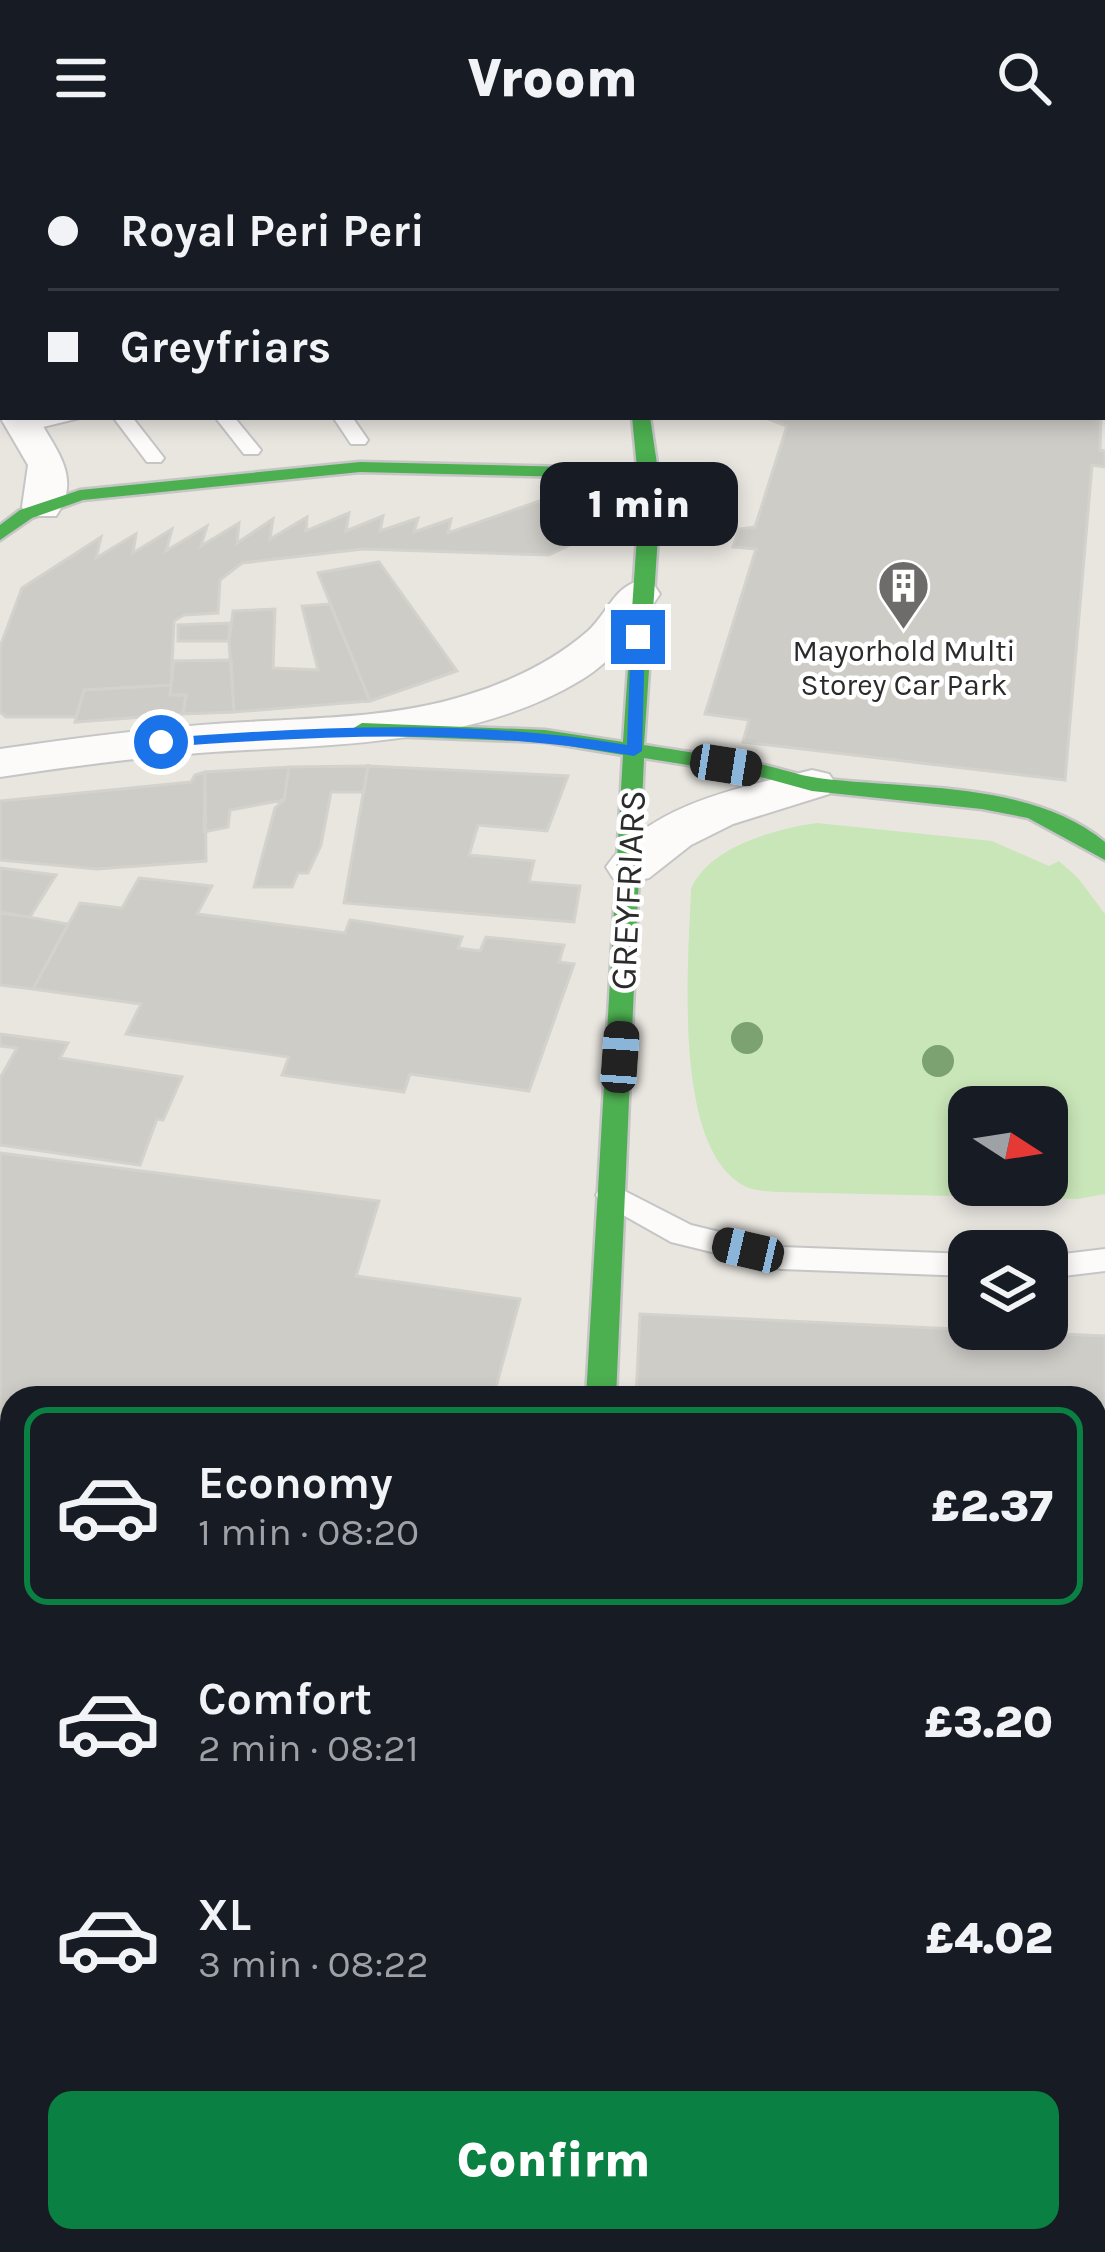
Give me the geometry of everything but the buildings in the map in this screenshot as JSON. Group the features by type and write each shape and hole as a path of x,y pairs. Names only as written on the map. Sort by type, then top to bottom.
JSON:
{"main road":[{"name":"GREYFRIARS","path":"602,1386 631,867 639,594 652,473 642,420"},
{"path":"1,517 122,489 359,466 652,473"},
{"path":"362,729 545,736 758,770 812,784 1015,808 1067,828 1105,853"}],"street":[{"name":"GREYFRIARS","path":"652,473 666,420"},
{"path":"25,430 48,463 42,507"},
{"path":"1,517 18,482 25,430"},
{"path":"0,763 118,746 362,729 474,706 572,666 604,640 639,594"},
{"path":"631,867 695,818 812,784"}],"lane":[{"path":"25,430 63,420"},
{"path":"124,420 154,458"},
{"path":"226,420 250,450"},
{"path":"344,420 358,440"},
{"path":"611,1195 682,1234 781,1258 948,1264"},
{"path":"1068,1264 1105,1260"}],"green space":[{"path":"817,823 992,841 1049,866 1059,861 1078,878 1105,914 1105,1194 1068,1199 1068,1086 948,1086 948,1196 777,1192 749,1188 724,1169 706,1137 695,1097 688,1006 691,889 712,862 763,835"}],"traffic: fast":[{"path":"602,1386 650,504 641,420"},
{"path":"0,534 26,514 80,495 360,467 614,473 652,491"},
{"path":"362,729 545,736 758,770 812,784 982,802 1035,813 1087,838 1105,853"}],"place":[{"name":"Mayorhold Multi Storey Car Park","path":"904,632"}],"route":[{"path":"161,742 362,729 469,730 545,736 634,751 638,637"}]}
